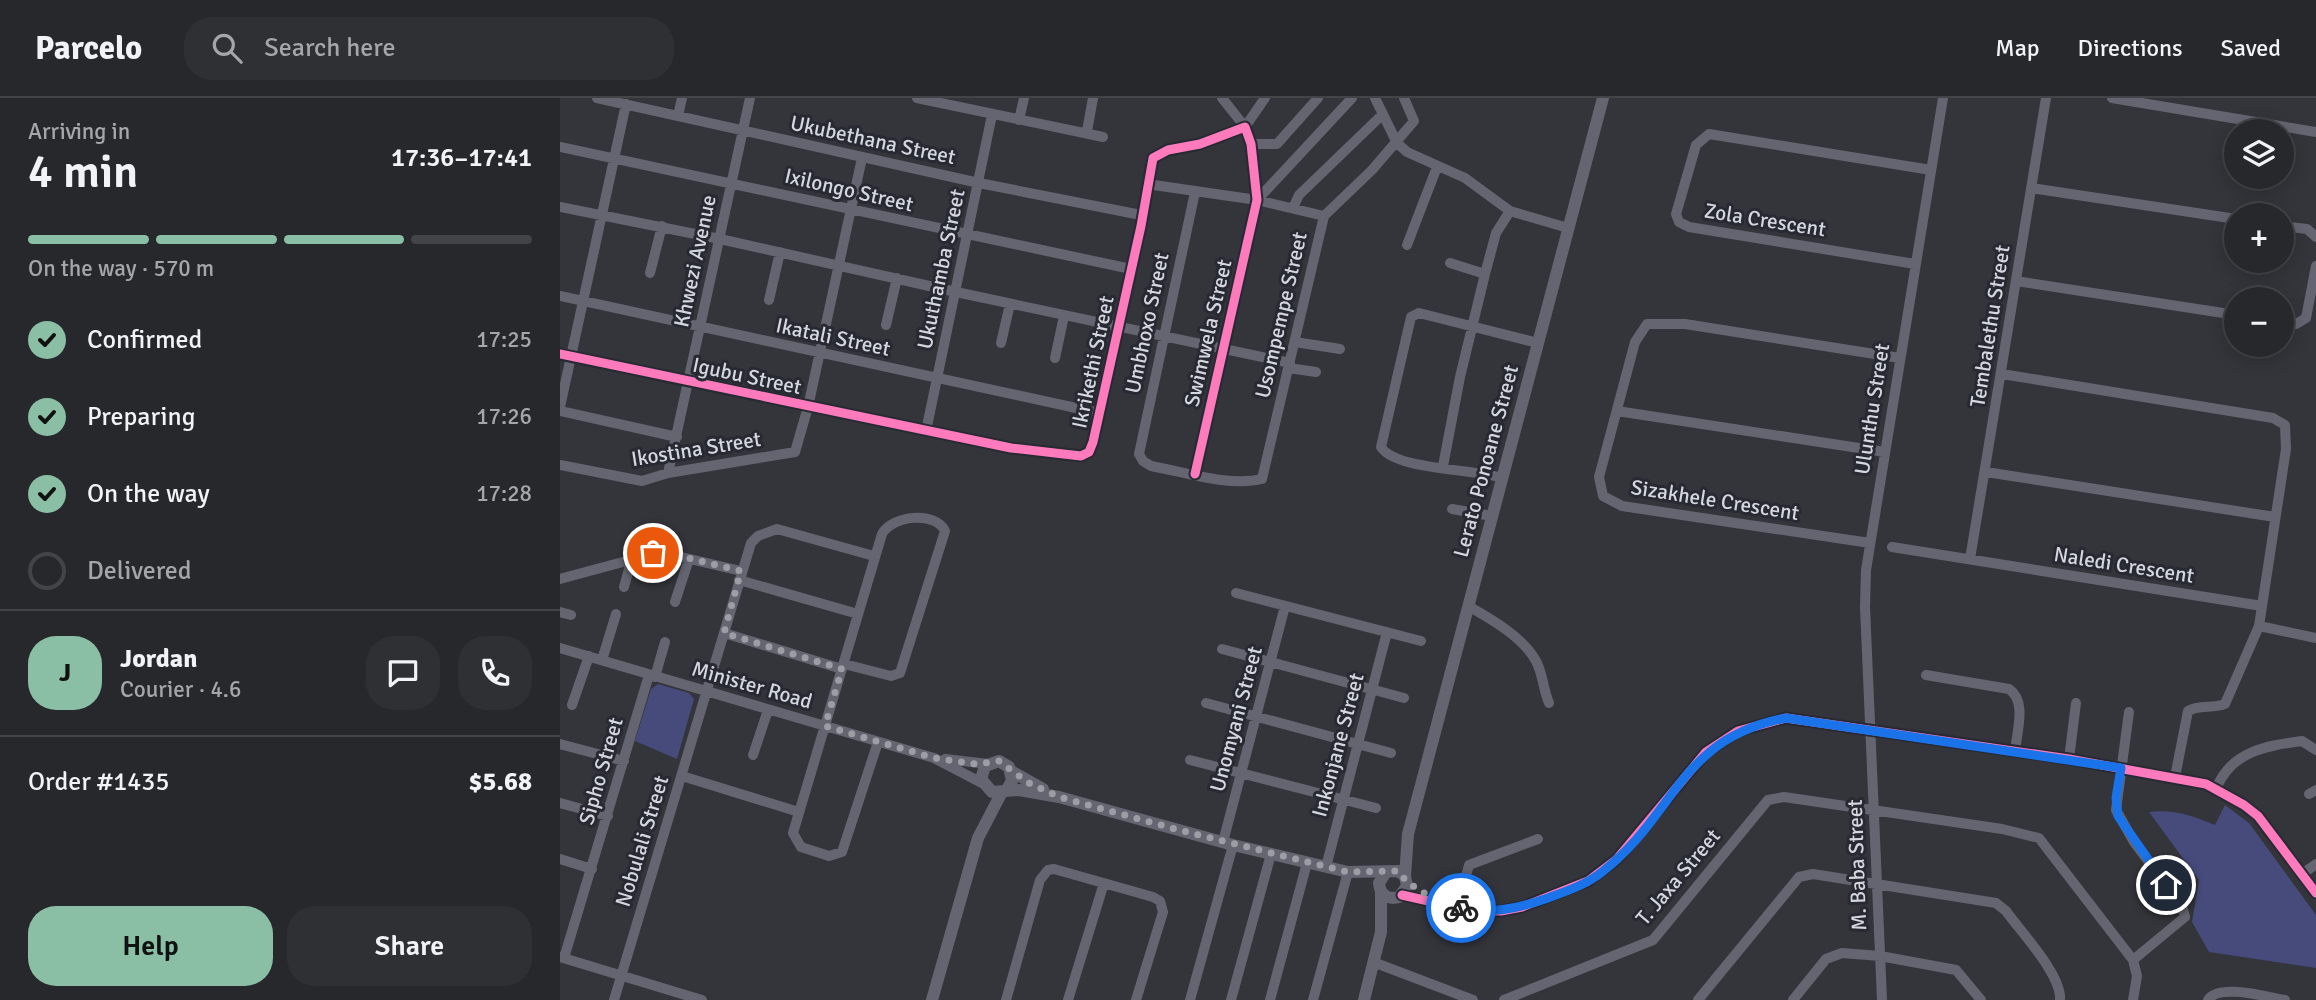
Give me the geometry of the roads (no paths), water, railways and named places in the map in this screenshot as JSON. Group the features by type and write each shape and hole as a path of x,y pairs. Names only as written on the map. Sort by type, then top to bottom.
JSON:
{"street":[{"name":"Ukubethana Street","path":"597,98 862,158 1142,215"},
{"path":"678,116 682,98"},
{"name":"Khwezi Avenue","path":"668,473 750,98"},
{"path":"917,98 1103,136"},
{"path":"1019,120 1024,98"},
{"path":"1087,131 1093,98"},
{"path":"1222,98 1245,127 1251,144 1257,200"},
{"path":"1245,127 1265,98"},
{"path":"1251,144 1277,144 1318,98"},
{"path":"1257,200 1352,98"},
{"path":"1375,98 1397,143 1420,160 1470,181 1510,211 1568,228"},
{"path":"1324,216 1397,143 1415,119 1404,98"},
{"name":"Lerato Ponoane Street","path":"1406,879 1408,834 1603,98"},
{"name":"Ulunthu Street","path":"1871,729 1865,607 1870,543 1943,98"},
{"name":"Tembalethu Street","path":"1969,559 1986,471 2046,98"},
{"path":"2112,98 2168,103 2316,132"},
{"path":"626,104 582,301 565,355 560,409 677,437"},
{"path":"1293,208 1299,195 1383,114"},
{"name":"Ukuthamba Street","path":"926,431 992,115"},
{"name":"Ikrikethi Street","path":"926,431 1011,448 1081,456 1089,452 1153,158 1168,150 1200,144 1245,127"},
{"name":"Zola Crescent","path":"1915,264 1689,227 1679,222 1676,214 1696,145 1709,134 1931,170"},
{"name":"Ixilongo Street","path":"560,147 1130,269"},
{"path":"808,407 862,158"},
{"path":"1407,245 1437,167"},
{"name":"Usompempe Street","path":"1143,461 1152,466 1195,474 1252,482 1262,479 1324,216 1257,200 1147,184"},
{"path":"2031,188 2224,217"},
{"name":"Umbhoxo Street","path":"1143,461 1139,454 1195,192"},
{"name":"Swimwela Street","path":"1195,474 1257,200"},
{"path":"560,207 662,226 1064,316 1163,335 1316,372"},
{"path":"1443,466 1496,233 1510,211"},
{"path":"650,274 662,226"},
{"path":"2294,227 2307,229 2316,237"},
{"path":"769,300 780,252"},
{"path":"1450,263 1486,274"},
{"path":"2294,324 2306,318 2316,266"},
{"path":"886,325 898,278"},
{"path":"2016,281 2224,313"},
{"name":"Ikatali Street","path":"560,296 937,380 1099,413"},
{"path":"1002,343 1010,304"},
{"path":"1502,478 1407,461 1384,452 1381,447 1414,314 1474,325 1538,342"},
{"path":"1055,358 1064,316"},
{"name":"Sizakhele Crescent","path":"1870,543 1622,506 1607,500 1598,485 1637,335 1642,328 1653,323 1685,324 1900,358"},
{"path":"1295,342 1340,349"},
{"name":"Igubu Street","path":"565,355 926,431"},
{"path":"2002,374 2273,418 2285,425 2287,432 2259,626 2225,704 2216,708 2193,708 2188,711 2175,776"},
{"name":"Ikostina Street","path":"560,465 634,481 790,454 796,450 808,407"},
{"path":"1617,411 1885,452"},
{"path":"1986,471 2275,517"},
{"path":"1451,509 1492,516"},
{"path":"724,633 843,666 891,676 900,673 945,531 935,520 895,520 885,529 874,556 843,666 793,832 797,844 830,856 842,852 878,742"},
{"name":"Nobulali Street","path":"614,1000 740,576 755,538 777,529 874,556"},
{"name":"Naledi Crescent","path":"1892,547 2262,606"},
{"path":"560,579 660,552 858,614"},
{"path":"624,587 632,558"},
{"path":"675,602 689,559"},
{"path":"1236,593 1421,641"},
{"name":"Unomyani Street","path":"1190,1000 1285,606"},
{"path":"1468,606 1507,631 1528,650 1536,660 1549,703"},
{"path":"602,660 616,614"},
{"path":"2259,626 2316,638"},
{"name":"Inkonjane Street","path":"1326,867 1387,632"},
{"name":"Sipho Street","path":"562,957 665,642"},
{"name":"Minister Road","path":"560,648 934,758 988,764"},
{"path":"1222,649 1405,698"},
{"path":"572,705 589,656"},
{"path":"1926,675 2009,689 2017,694 2020,702 2015,751"},
{"path":"2069,759 2076,703"},
{"path":"1206,704 1391,753"},
{"path":"753,755 768,710"},
{"path":"2129,712 2116,798 2118,816 2182,906 2185,917 2133,960"},
{"path":"1348,872 1387,898 1400,896 1485,911 1522,907 1588,881 1630,845 1695,763 1738,731 1786,718 2175,776 2216,789 2245,804 2258,816 2316,894"},
{"name":"M. Baba Street","path":"1871,729 1882,1000"},
{"path":"2216,789 2224,773 2245,753 2302,741 2316,750"},
{"path":"560,744 624,761"},
{"name":"Minister Road","path":"934,758 983,785"},
{"path":"1190,760 1376,808"},
{"path":"932,1000 978,838 982,772 988,764 999,761 1011,771 1059,797"},
{"path":"978,838 1012,781 1011,771"},
{"path":"682,776 799,812"},
{"path":"983,785 992,792 1059,797 1348,872 1388,871 1406,879 1437,901"},
{"name":"T. Jaxa Street","path":"1504,1000 1653,940 1768,800 1783,797 1874,810"},
{"path":"560,803 608,817"},
{"path":"1874,810 2039,838 2133,960 2137,976 2133,1000"},
{"name":"Lerato Ponoane Street","path":"1388,871 1408,834"},
{"path":"1457,908 1469,864 1538,839"},
{"path":"1231,1000 1271,854"},
{"path":"560,859 592,869"},
{"path":"1270,1000 1307,863"},
{"path":"2302,874 2316,863"},
{"path":"1006,1000 1043,875 1048,870 1061,869 1153,897 1162,905 1163,912 1136,1000"},
{"path":"1381,932 1380,878 1388,871"},
{"path":"1314,1000 1348,872"},
{"path":"1698,1000 1799,877 1813,874 1996,903 2006,911 2051,973 2060,989 2060,1000"},
{"path":"1364,1000 1381,932 1406,879"},
{"path":"1068,1000 1104,883"},
{"path":"1793,1000 1831,956 1842,953 1880,956 1956,970 1981,1000"},
{"path":"562,957 702,1000"},
{"path":"1373,962 1473,1000"},
{"path":"2208,1000 2212,994 2223,991 2282,1000"}]}
